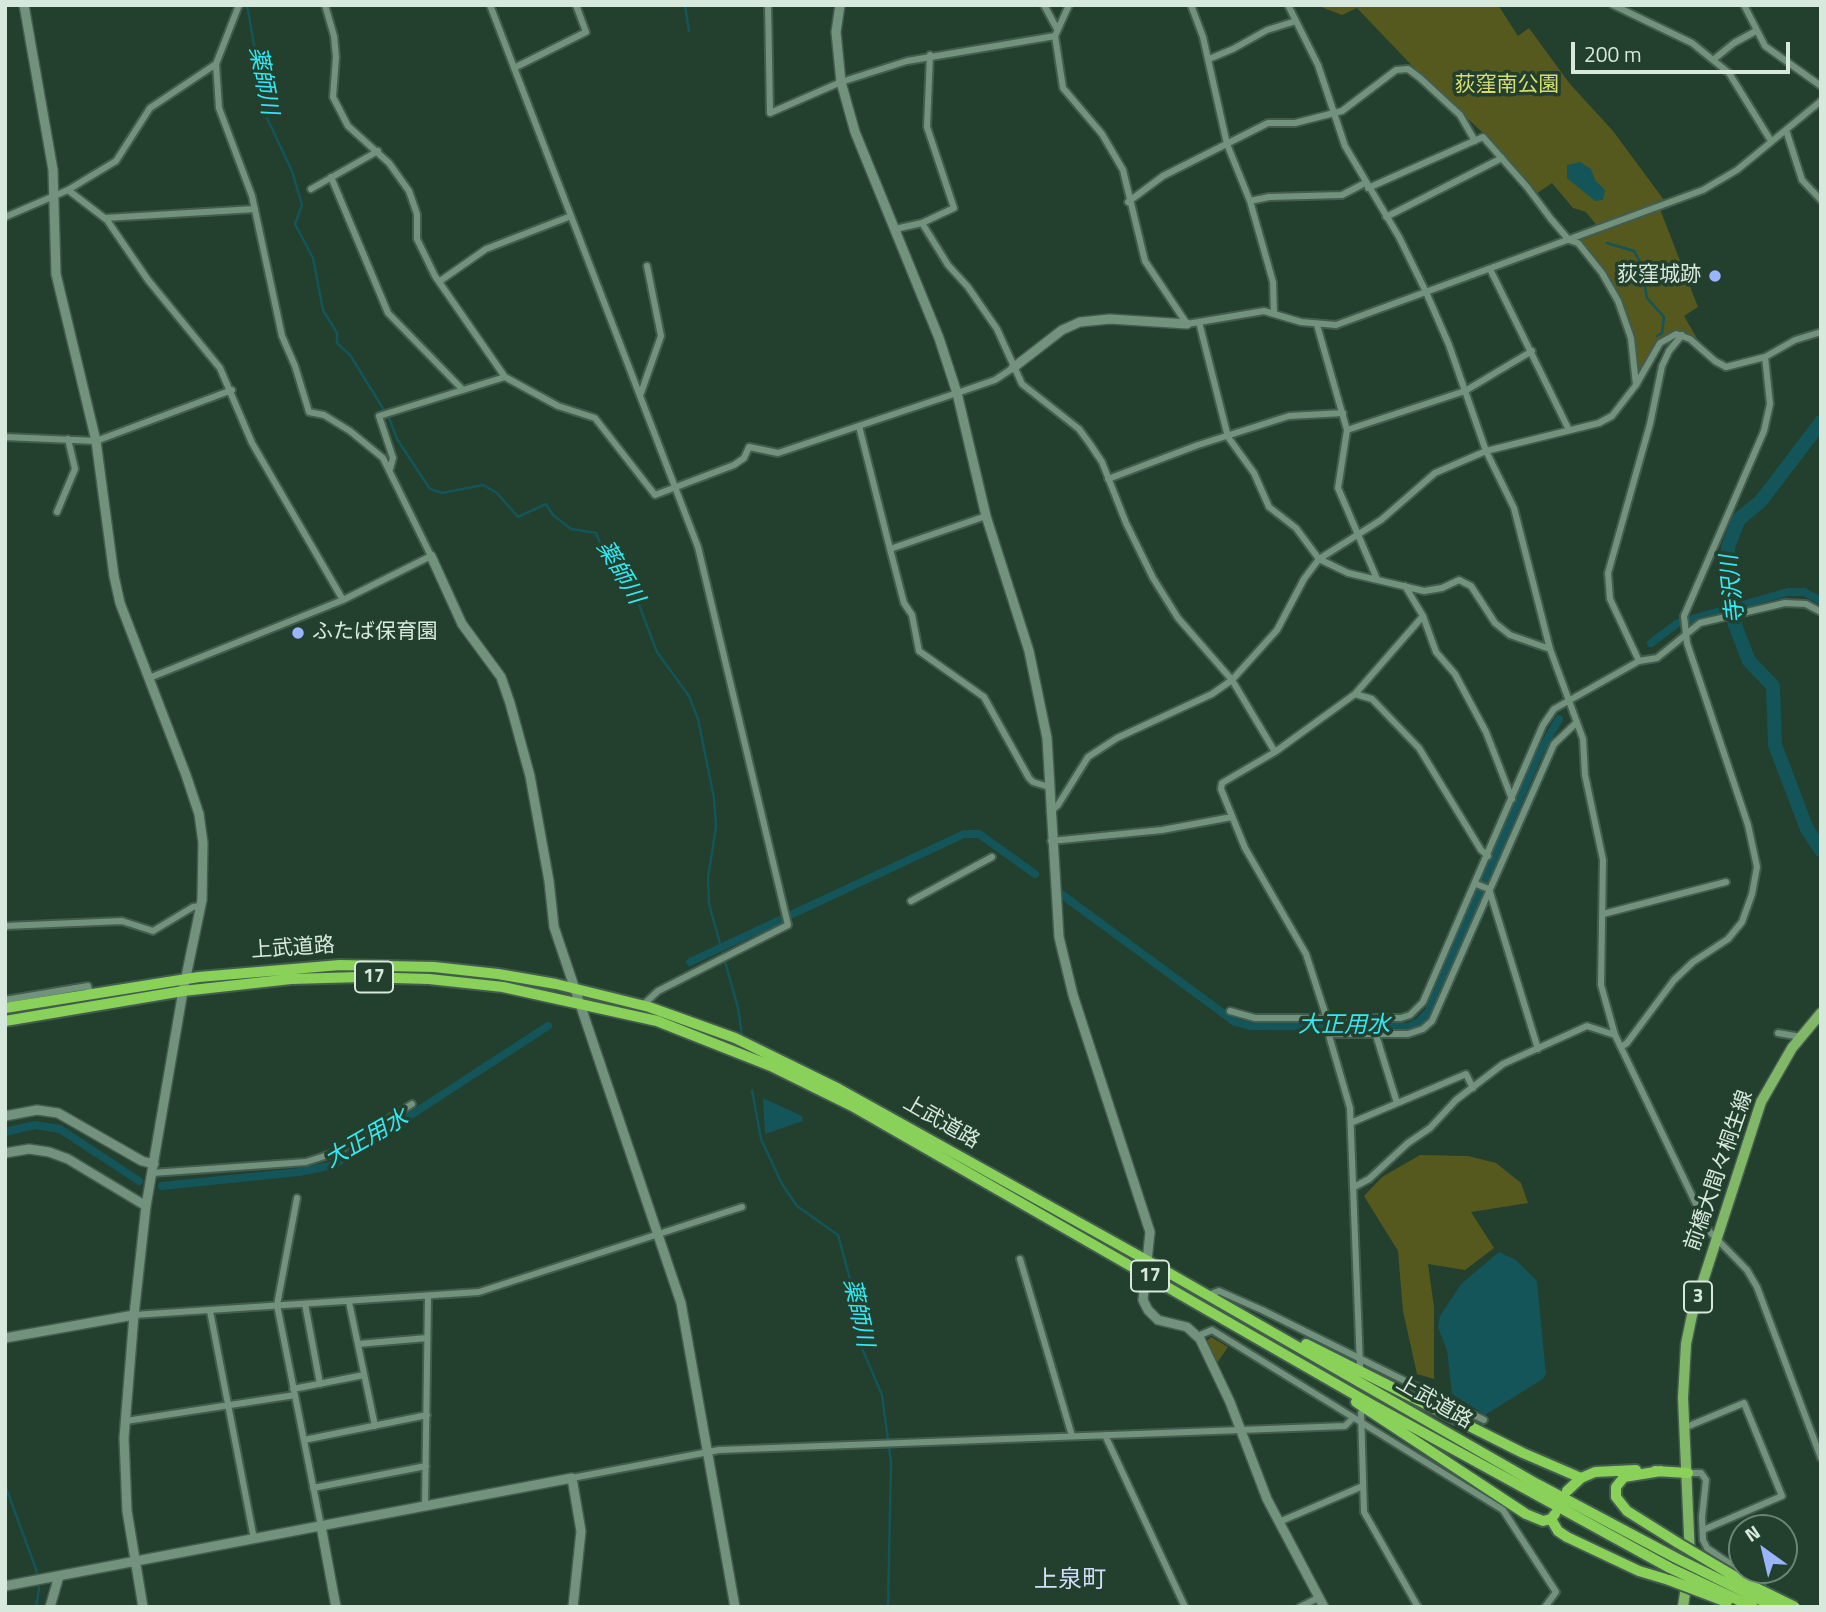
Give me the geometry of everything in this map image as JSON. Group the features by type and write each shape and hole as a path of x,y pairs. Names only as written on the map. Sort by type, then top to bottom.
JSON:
{"highway":[{"name":"上武道路","path":"5,1009 90,995 327,965 407,966 498,974 574,988 643,1005 762,1050 878,1110 1208,1295 1246,1324"},
{"name":"上武道路","path":"5,1021 184,985 390,977 469,982 581,1002 657,1021 736,1051 852,1106 1145,1273 1246,1324 1537,1484 1753,1607"},
{"path":"1246,1324 1273,1328 1544,1464 1581,1478"},
{"path":"1246,1324 1281,1357 1536,1519 1553,1516 1558,1531 1567,1536 1639,1571 1740,1607"},
{"path":"1567,1492 1581,1478 1602,1471 1688,1473"},
{"path":"1661,1471 1624,1477 1616,1487 1616,1497 1626,1511 1744,1582 1795,1607"},
{"name":"上武道路","path":"1673,1563 1775,1607"}],"main road":[{"name":"前橋大間々桐生線","path":"1683,1607 1690,1558 1684,1428 1686,1344 1754,1119 1793,1048 1821,1013"}],"street":[{"path":"24,5 49,137 60,295 96,441 114,576 120,603 199,814 204,876 201,906 184,985 146,1206 134,1315 126,1420 127,1511 143,1607"},
{"path":"239,5 216,64 219,108 255,209 282,336 295,366 309,412 324,415 350,431 383,458 467,632 487,656 505,686 530,776 550,881 554,927 681,1303 735,1607"},
{"path":"325,5 337,57 333,97 348,126 378,151 409,191 417,214 417,239 440,281 505,377 558,406 595,418 655,495 734,465 744,458 749,447 778,453 995,380 1062,331 1080,322 1110,318 1187,324 1251,313 1274,313 1317,325 1336,325 1703,190 1737,170 1821,101"},
{"path":"490,5 698,547 788,925 653,994 643,1005"},
{"path":"514,68 586,32 576,5"},
{"path":"768,5 770,113 841,82 930,55 1056,33"},
{"path":"840,5 836,32 841,82 855,132 939,338 957,394 986,516 1029,651 1045,729 1056,918 1063,959 1150,1231 1142,1294 1147,1310 1158,1320 1187,1327 1198,1336 1242,1429 1279,1522 1324,1607"},
{"path":"1044,5 1056,33 1063,88 1102,134 1123,170 1128,202 1146,261 1187,324"},
{"path":"1056,33 1069,5"},
{"path":"1191,5 1209,59 1227,144 1250,201 1273,282 1274,313"},
{"path":"1287,5 1318,65 1345,146 1426,292 1486,452 1514,508 1550,649 1583,740 1585,775 1603,860 1601,985 1615,1035 1685,1184 1716,1238 1747,1270 1757,1287 1817,1435 1821,1458"},
{"path":"1613,5 1692,43 1729,73 1771,141"},
{"path":"1744,5 1765,46 1821,86"},
{"path":"1209,59 1267,30 1296,21"},
{"path":"1713,60 1734,43 1756,31"},
{"path":"895,229 922,223 954,208 927,127 930,55"},
{"path":"5,217 68,190 116,161 150,108 216,64"},
{"path":"1128,202 1163,176 1268,123 1295,123 1355,105 1396,70 1408,69 1460,115 1475,141"},
{"path":"1786,130 1802,180 1821,200"},
{"path":"1250,201 1269,197 1342,195 1483,138 1569,240 1578,243 1618,300 1631,338 1636,384"},
{"path":"311,188 378,151"},
{"path":"1386,217 1502,158"},
{"path":"331,177 388,313 463,390"},
{"path":"68,190 105,218 148,280 206,347 232,390 252,443 342,600"},
{"path":"105,218 255,209"},
{"path":"440,281 486,249 571,216"},
{"path":"922,223 947,265 968,287 997,329 1022,384 1079,429 1102,462 1153,578 1178,618 1232,680 1275,752"},
{"path":"640,393 661,336 647,266"},
{"path":"1490,269 1569,430"},
{"path":"1199,322 1228,437 1254,472 1269,507 1296,528 1320,559 1348,573 1424,591 1459,580 1471,586 1495,623 1510,635 1550,649"},
{"path":"1317,325 1347,430 1338,488 1377,579"},
{"path":"1050,812 1058,806 1088,757 1117,738 1212,694 1232,680 1277,630 1304,579 1320,559 1381,520 1435,473 1486,452 1599,423 1612,416 1636,384 1660,343 1676,334 1682,335 1726,367 1765,357 1795,340 1821,332"},
{"path":"1639,661 1610,599 1608,573 1650,424 1662,366 1669,351 1682,335"},
{"path":"1347,430 1465,391 1532,351"},
{"path":"1620,1047 1627,1043 1674,980 1693,962 1728,939 1742,922 1752,894 1757,867 1748,825 1686,631 1684,616 1764,431 1770,404 1765,357"},
{"path":"390,469 393,458 380,416 505,377"},
{"path":"5,437 96,441 232,390"},
{"path":"1108,479 1198,445 1289,416 1343,413"},
{"path":"859,426 904,603 912,615 919,651 984,696 1029,778 1049,787"},
{"path":"57,512 75,469 68,439"},
{"path":"890,549 986,516"},
{"path":"149,678 342,600 431,556"},
{"path":"1405,586 1423,616 1436,652 1455,674 1486,733 1512,799"},
{"path":"1230,1011 1243,1017 1328,1020 1401,1018 1416,1011 1423,1002 1477,884 1543,725 1554,709 1639,661 1657,657 1686,631 1700,623 1792,602 1806,604 1821,612"},
{"path":"1360,1366 1353,1122 1329,1033 1328,1020 1306,954 1245,848 1221,789 1222,783 1275,752 1355,694 1423,616"},
{"path":"1355,694 1372,699 1419,748 1481,849 1488,856"},
{"path":"1329,1033 1414,1033 1435,1017 1488,889 1554,744 1576,723"},
{"path":"1051,841 1162,830 1232,817"},
{"path":"911,901 992,858"},
{"path":"1604,914 1726,882"},
{"path":"1477,884 1488,889 1538,1049"},
{"path":"5,926 122,921 153,931 193,907 201,906"},
{"path":"5,1000 88,986 90,995"},
{"path":"1354,1186 1369,1179 1408,1143 1430,1128 1456,1100 1503,1064 1587,1026 1615,1035"},
{"path":"1793,1048 1778,1032 1801,1037"},
{"path":"1376,1035 1397,1103"},
{"path":"1353,1122 1466,1074 1473,1088"},
{"path":"5,1116 37,1110 58,1113 153,1169 306,1162 345,1147 412,1104"},
{"path":"5,1153 29,1149 68,1159 146,1206"},
{"path":"297,1198 277,1305 336,1607"},
{"path":"5,1338 134,1315 479,1293 742,1207"},
{"path":"1020,1259 1072,1436"},
{"path":"1208,1295 1219,1291 1484,1420"},
{"path":"425,1506 428,1296"},
{"path":"349,1302 375,1426"},
{"path":"305,1304 320,1384"},
{"path":"210,1311 254,1539"},
{"path":"1198,1336 1212,1330 1506,1512 1556,1592 1548,1606"},
{"path":"358,1344 428,1338"},
{"path":"126,1420 228,1405 365,1376"},
{"path":"1684,1428 1744,1403 1782,1496 1703,1530"},
{"path":"1361,1413 1364,1512 1418,1607"},
{"path":"304,1440 426,1415"},
{"path":"5,1586 706,1452 1345,1426 1353,1418"},
{"path":"1105,1435 1185,1607"},
{"path":"313,1488 426,1466"},
{"path":"1688,1473 1701,1473 1706,1480 1703,1530 1707,1548 1768,1589"},
{"path":"572,1478 581,1531 573,1607"},
{"path":"1279,1522 1363,1486"},
{"path":"50,1607 59,1576"},
{"path":"1300,1607 1320,1597"}],"green space":[{"name":"荻窪南公園","path":"1316,5 1498,5 1518,36 1529,28 1570,84 1613,131 1664,200 1658,204 1698,307 1684,316 1702,347 1677,331 1656,342 1645,367 1637,374 1633,336 1620,297 1578,241 1602,232 1586,212 1573,208 1552,183 1536,194 1483,133 1419,73 1357,8 1342,15"},
{"path":"1420,1155 1468,1156 1496,1163 1521,1183 1528,1203 1471,1212 1494,1248 1465,1270 1428,1264 1434,1307 1434,1379 1417,1374 1403,1311 1398,1251 1364,1196 1382,1177"},
{"path":"1211,1337 1228,1347 1217,1363 1206,1342"}],"water":[{"path":"1580,162 1591,169 1595,180 1605,190 1603,200 1595,201 1567,178 1567,165"},
{"path":"763,1098 802,1116 803,1121 765,1134"},
{"path":"1499,1252 1516,1260 1537,1281 1546,1374 1543,1379 1485,1415 1452,1394 1447,1351 1438,1327 1440,1316 1461,1284"}],"waterway":[{"name":"薬師川","path":"247,5 267,118 292,171 302,205 295,224 313,258 323,310 337,333 337,343 350,355 389,418 397,439 430,489 442,493 483,485 497,493 518,517 546,504 553,515 571,529 596,533 608,562 624,577 639,605 657,652 689,696 698,719 714,798 716,827 708,878 709,904 738,1008 742,1036"},
{"path":"685,5 689,31"},
{"path":"1607,243 1634,251 1640,262 1647,298 1664,317 1662,333 1657,336"},
{"name":"寺沢川","path":"1821,422 1761,501 1739,519 1728,547 1728,580 1735,625 1749,661 1773,686 1775,745 1807,829 1821,850"},
{"name":"大正用水","path":"1651,643 1678,623 1788,592 1804,592 1821,601"},
{"name":"大正用水","path":"1061,894 1235,1022 1250,1026 1408,1027 1419,1022 1429,1011 1538,756 1559,719"},
{"name":"大正用水","path":"690,962 964,834 979,834 1035,874"},
{"name":"大正用水","path":"162,1186 299,1172 334,1165 548,1026"},
{"name":"薬師川","path":"752,1090 761,1139 782,1184 797,1206 838,1235 850,1279 858,1339 882,1395 891,1462 888,1607"},
{"name":"大正用水","path":"5,1132 35,1125 60,1129 139,1181"},
{"path":"5,1485 36,1569 39,1589 36,1607"}],"place":[{"name":"荻窪城跡","path":"1715,276"},
{"name":"ふたば保育園","path":"298,633"}],"district":[{"name":"上泉町","path":"1070,1581"}]}
